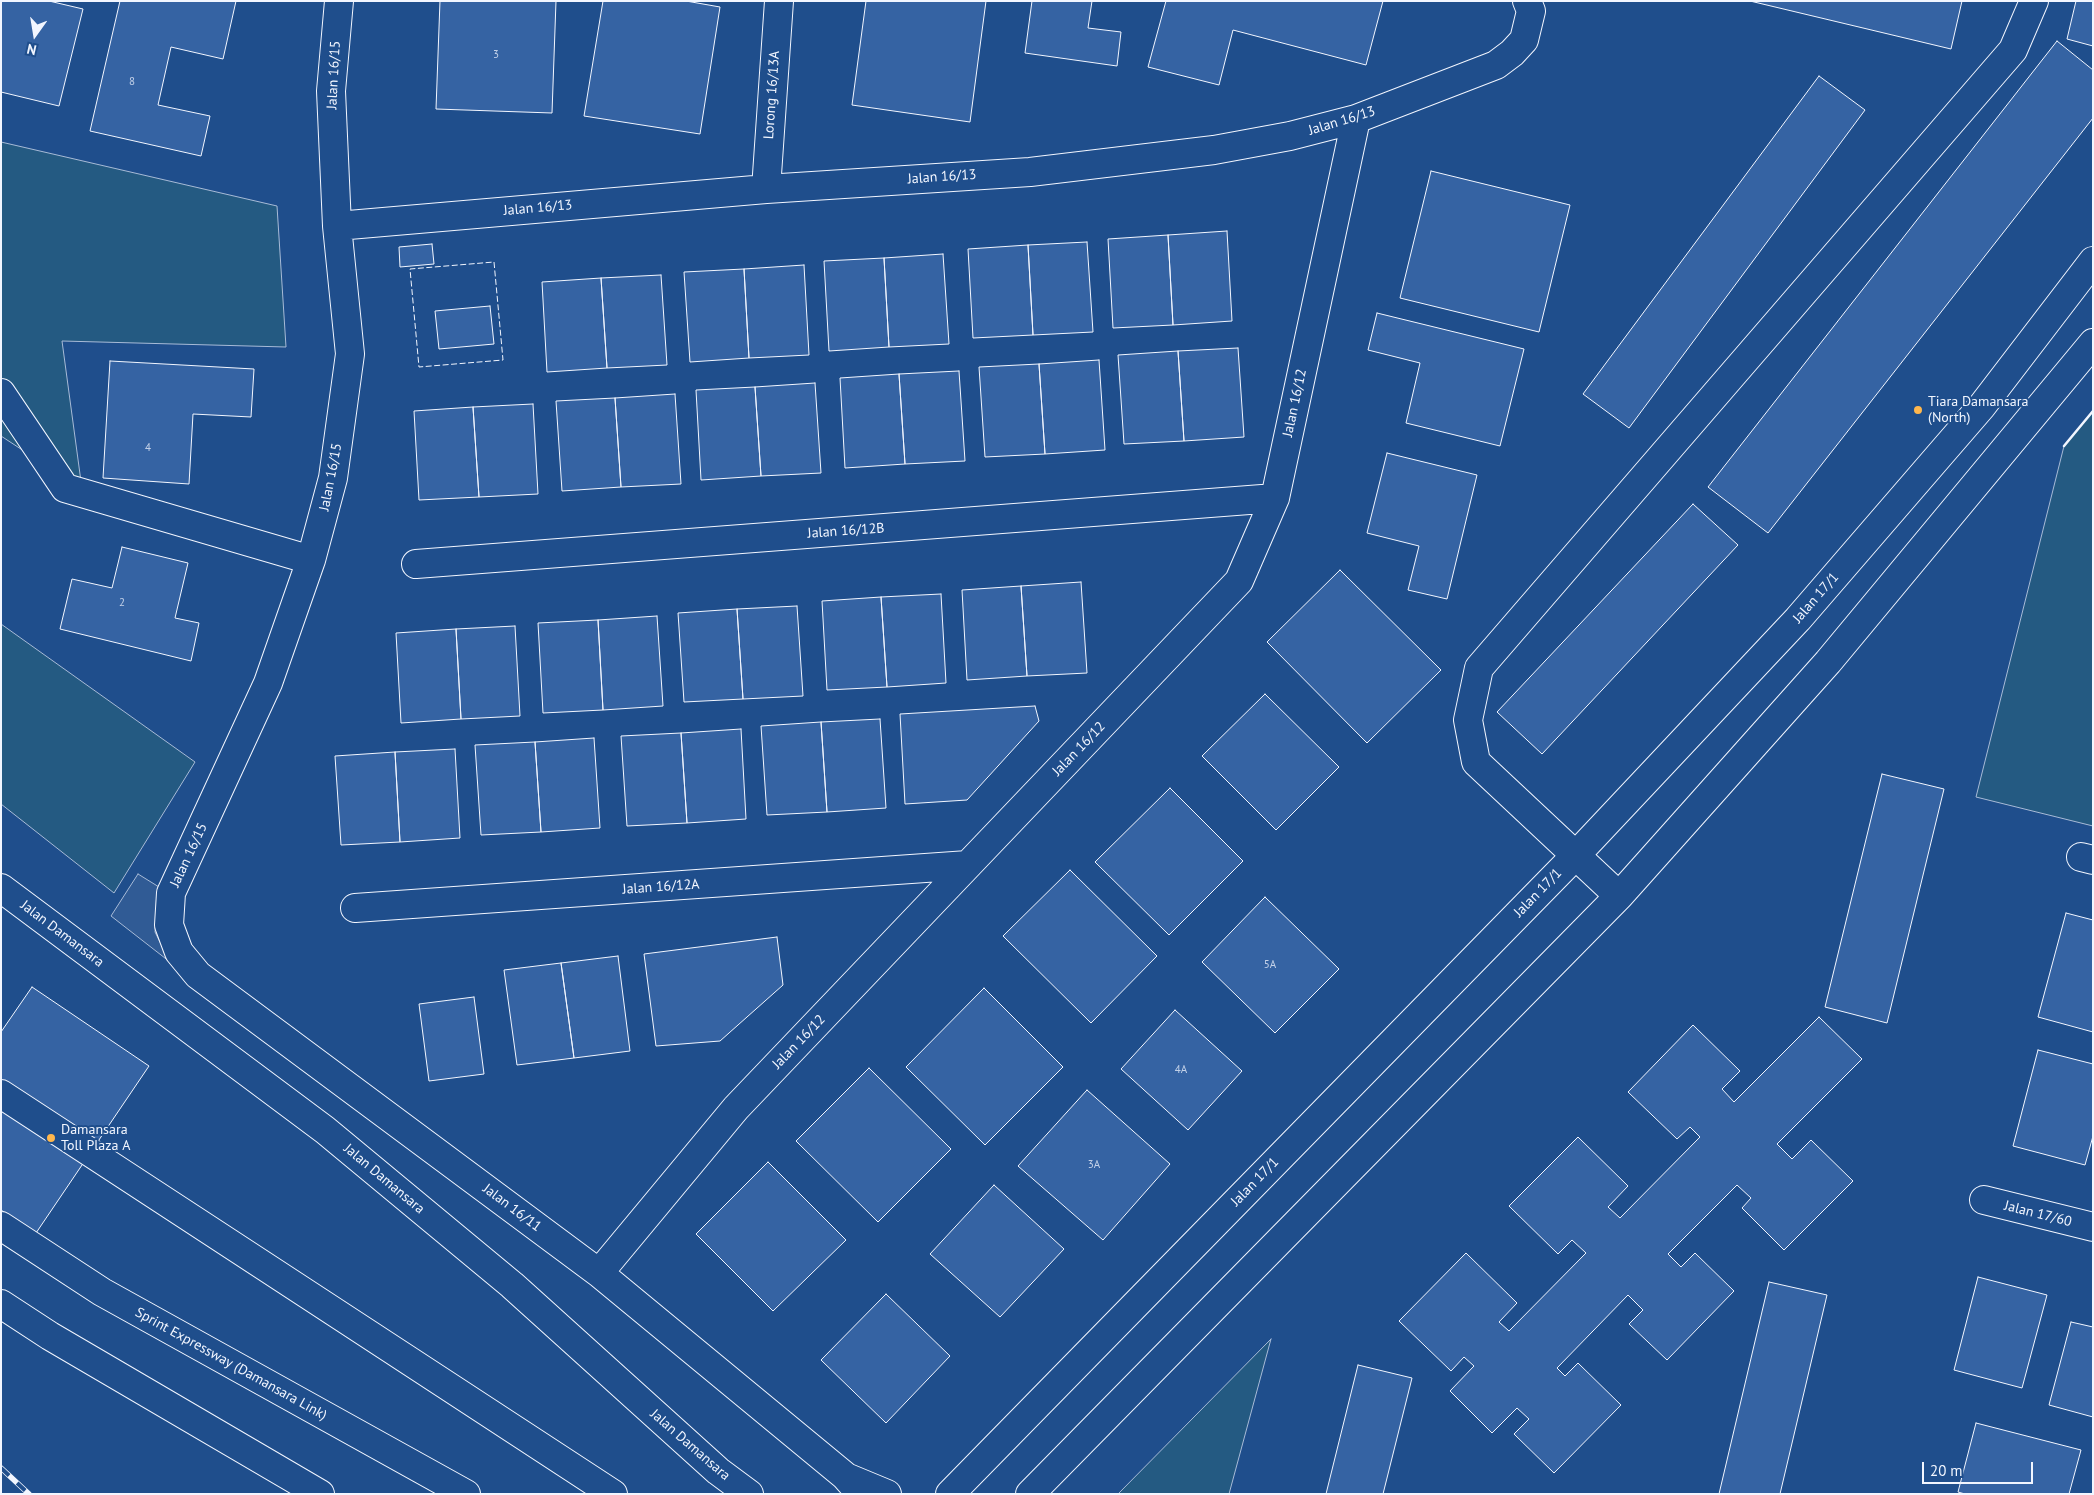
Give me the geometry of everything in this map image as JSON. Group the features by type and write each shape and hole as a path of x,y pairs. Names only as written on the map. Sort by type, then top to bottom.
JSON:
{"main road":[{"name":"Jalan 16/15","path":"169,925 171,893 268,683 311,560 333,478 350,354 337,226 331,91 339,1"},
{"name":"Lorong 16/13A","path":"766,188 779,1"},
{"name":"Jalan 16/13","path":"337,226 766,188 1059,168 1214,150 1290,136 1356,120 1496,65 1512,53 1524,40 1530,11 1527,1"},
{"path":"1619,896 1476,762 1468,720 1479,668 2013,50 2034,1"},
{"name":"Jalan 16/12","path":"599,1273 736,1108 1240,581 1275,498 1356,120"},
{"name":"Jalan 17/1","path":"934,1494 958,1485 1576,855 1798,620 1982,406 2093,261"},
{"path":"1030,1494 1619,896 1828,662 2093,343"},
{"path":"1,394 65,488 311,560"},
{"name":"Jalan 16/12B","path":"416,564 1275,498"},
{"name":"Jalan 16/12A","path":"355,908 968,865"},
{"name":"Jalan Damansara","path":"1,888 325,1130 512,1285 718,1472 749,1494"},
{"name":"Jalan 16/11","path":"169,925 179,952 198,976 599,1273 853,1485 887,1494"},
{"path":"1,1094 612,1494"},
{"name":"Jalan 17/60","path":"1984,1200 2093,1227"},
{"name":"Sprint Expressway (Damansara Link)","path":"1,1226 102,1292 466,1494"},
{"path":"1,1304 50,1336 320,1494"}],"shaded area":[{"path":"1,142 277,206 286,347 62,341 82,489 1,436"},
{"path":"2093,411 2093,826 1976,797 2064,446"},
{"path":"1,624 195,762 114,893 1,804"},
{"path":"138,874 159,887 155,932 170,962 111,916"},
{"path":"1271,1339 1229,1494 1118,1494"}],"building":[{"path":"1,1 49,1 83,9 59,106 1,92"},
{"path":"120,1 236,1 223,59 171,47 158,105 210,116 201,156 90,131"},
{"path":"440,1 556,1 552,113 436,109"},
{"path":"603,1 686,1 720,7 700,134 584,116"},
{"path":"866,1 986,1 970,122 852,105"},
{"path":"1032,1 1092,1 1088,28 1121,32 1117,66 1025,53"},
{"path":"1166,1 1383,1 1366,65 1233,30 1219,85 1148,67"},
{"path":"1750,1 1962,1 1951,49"},
{"path":"2076,1 2093,1 2093,46 2067,39"},
{"path":"2057,41 2093,70 2093,118 1768,533 1708,487"},
{"path":"1819,76 1865,110 1629,428 1583,394"},
{"path":"1431,171 1570,205 1539,332 1400,298"},
{"path":"1227,231 1232,321 1173,325 1168,235"},
{"path":"1168,235 1173,325 1113,328 1108,239"},
{"path":"1087,242 1093,332 1033,335 1028,245"},
{"path":"432,244 434,264 400,267 399,247"},
{"path":"1028,245 1033,335 973,338 968,249"},
{"path":"943,254 949,344 889,347 884,258"},
{"path":"884,258 889,347 829,351 824,261"},
{"path":"804,265 809,355 749,358 744,269"},
{"path":"744,269 749,358 690,362 684,272"},
{"path":"661,275 667,365 607,368 601,278"},
{"path":"601,278 607,368 547,372 542,282"},
{"path":"490,306 494,344 439,349 435,311"},
{"path":"1377,313 1524,349 1500,446 1406,423 1420,363 1368,350"},
{"path":"1238,348 1244,437 1184,441 1178,351"},
{"path":"1178,351 1184,441 1124,444 1118,355"},
{"path":"1099,360 1105,450 1045,454 1039,364"},
{"path":"110,361 254,369 251,417 193,414 189,484 103,478"},
{"path":"1039,364 1045,454 985,457 979,367"},
{"path":"959,371 965,461 905,464 899,374"},
{"path":"899,374 905,464 845,468 840,378"},
{"path":"815,383 821,473 761,476 755,387"},
{"path":"755,387 761,476 701,480 696,390"},
{"path":"675,394 681,484 621,487 615,398"},
{"path":"615,398 621,487 562,491 556,401"},
{"path":"533,404 538,494 479,497 473,407"},
{"path":"473,407 479,497 419,500 414,411"},
{"path":"1387,453 1477,475 1447,599 1408,590 1419,546 1367,533"},
{"path":"1693,504 1738,545 1542,754 1497,712"},
{"path":"122,547 188,563 175,618 199,623 191,661 60,629 72,579 112,588"},
{"path":"1340,570 1441,670 1367,743 1267,642"},
{"path":"1081,582 1087,673 1027,676 1021,586"},
{"path":"1021,586 1027,676 967,680 962,590"},
{"path":"941,594 946,683 887,687 881,597"},
{"path":"881,597 887,687 827,690 822,601"},
{"path":"797,606 803,696 743,699 737,609"},
{"path":"737,609 743,699 684,702 678,613"},
{"path":"657,616 663,706 603,710 598,620"},
{"path":"598,620 603,710 543,713 538,623"},
{"path":"515,626 520,716 461,719 456,629"},
{"path":"456,629 461,719 401,723 396,633"},
{"path":"1265,694 1339,767 1276,830 1202,756"},
{"path":"1035,706 1039,721 967,800 905,804 900,714"},
{"path":"880,719 886,808 827,812 821,722"},
{"path":"821,722 827,812 767,815 761,726"},
{"path":"741,729 746,819 687,823 681,733"},
{"path":"681,733 687,823 627,826 621,736"},
{"path":"594,738 600,828 541,832 535,742"},
{"path":"535,742 541,832 481,835 475,745"},
{"path":"455,749 460,838 400,842 395,752"},
{"path":"395,752 400,842 341,845 335,756"},
{"path":"1882,774 1944,789 1887,1023 1825,1007"},
{"path":"1170,788 1243,861 1169,935 1095,862"},
{"path":"1070,870 1157,956 1091,1023 1003,936"},
{"path":"1265,897 1339,969 1275,1033 1202,962"},
{"path":"2066,913 2093,920 2093,1032 2038,1017"},
{"path":"777,937 783,985 720,1041 656,1046 644,954"},
{"path":"618,956 630,1051 574,1058 561,963"},
{"path":"561,963 574,1058 517,1065 504,970"},
{"name":"Damansara Toll Plaza A","path":"32,987 149,1066 36,1233 1,1210 1,1032"},
{"path":"984,988 1063,1067 985,1145 906,1067"},
{"path":"474,997 484,1074 429,1081 419,1004"},
{"path":"1175,1010 1242,1071 1188,1130 1121,1069"},
{"path":"1819,1017 1862,1059 1777,1144 1792,1159 1811,1140 1853,1181 1784,1250 1742,1208 1751,1198 1737,1185 1668,1254 1681,1267 1695,1253 1734,1291 1667,1360 1629,1324 1643,1310 1628,1295 1557,1368 1565,1376 1578,1363 1621,1405 1554,1473 1514,1434 1529,1419 1517,1408 1492,1433 1450,1391 1474,1366 1464,1357 1451,1371 1399,1321 1466,1253 1517,1303 1499,1322 1509,1331 1586,1253 1572,1240 1558,1254 1509,1206 1578,1137 1628,1186 1608,1207 1620,1218 1700,1137 1690,1127 1677,1139 1628,1092 1693,1025 1740,1071 1722,1089 1734,1102"},
{"path":"2038,1050 2093,1064 2093,1136 2085,1165 2013,1146"},
{"path":"869,1068 951,1149 878,1222 796,1141"},
{"path":"1087,1090 1170,1164 1103,1240 1018,1166"},
{"path":"768,1162 846,1240 773,1311 696,1234"},
{"path":"994,1185 1064,1249 1000,1317 930,1254"},
{"path":"1978,1277 2047,1295 2022,1388 1954,1370"},
{"path":"1769,1282 1827,1295 1780,1494 1719,1494"},
{"path":"886,1294 950,1356 886,1423 821,1360"},
{"path":"2071,1322 2093,1327 2093,1417 2049,1405"},
{"path":"1358,1365 1412,1378 1383,1494 1326,1494"},
{"path":"1976,1423 2081,1450 2069,1494 1965,1494 1958,1492"}],"railway":[{"path":"1,1468 29,1494"}],"fence":[{"path":"494,262 503,360 419,367 410,269 494,262"}],"wall":[{"path":"2064,446 2093,411"}],"place":[{"name":"Tiara Damansara (North)","path":"1918,410"},
{"name":"Damansara Toll Plaza A","path":"51,1138"}]}
